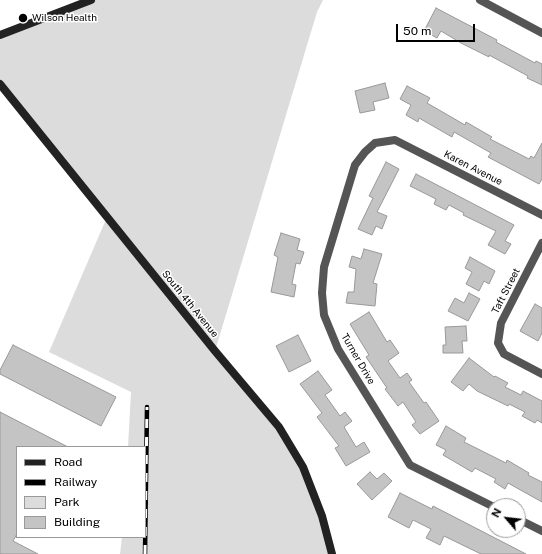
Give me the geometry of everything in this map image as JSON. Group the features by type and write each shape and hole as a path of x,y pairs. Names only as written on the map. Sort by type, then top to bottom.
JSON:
{"street":[{"path":"0,35 91,0"},
{"path":"480,0 542,33"},
{"name":"South 4th Avenue","path":"0,84 215,351 279,427 303,467 322,516 332,554"},
{"name":"Karen Avenue","path":"395,140 542,215"},
{"name":"Turner Drive","path":"395,140 375,143 365,152 355,165 324,267 322,292 324,315 338,349 410,465 486,503"},
{"name":"Taft Street","path":"542,243 501,323 498,343 504,354 542,374"},
{"path":"526,523 542,531"}],"green space":[{"path":"91,0 323,0 317,12 215,351 279,427 303,467 332,554 120,554 122,538 146,538 146,446 128,446 131,392 49,352 107,217 0,84 0,35"}],"building":[{"path":"436,8 497,40 496,42 535,63 536,61 542,64 542,85 527,78 528,76 489,55 489,57 441,31 437,38 424,31"},
{"path":"385,83 389,98 373,102 375,110 360,113 355,91"},
{"path":"407,86 430,98 427,103 465,125 466,122 492,137 490,139 529,159 531,156 534,158 542,143 542,179 539,184 488,157 491,153 454,132 452,137 419,118 418,122 406,115 411,105 400,99"},
{"path":"386,162 399,169 377,212 387,216 382,229 376,226 372,235 358,229 373,198 369,196"},
{"path":"416,174 514,225 505,241 511,244 505,254 488,245 496,231 463,215 464,213 449,205 446,210 434,204 436,199 410,186"},
{"path":"281,233 300,239 297,250 304,252 300,264 296,263 292,284 296,285 294,297 271,292 278,257 274,255"},
{"path":"364,249 382,254 373,283 377,284 375,306 346,303 348,292 354,292 356,269 349,267 352,256 361,259"},
{"path":"470,257 495,271 489,284 484,281 479,291 466,284 472,272 465,268"},
{"path":"469,293 480,299 468,321 448,311 455,298 464,303"},
{"path":"535,304 542,308 542,333 538,341 520,331"},
{"path":"369,312 387,342 390,340 399,353 388,361 400,378 407,373 412,380 409,382 424,403 426,402 439,421 420,434 412,425 416,422 403,402 398,406 385,389 387,388 366,357 369,355 350,324"},
{"path":"466,326 467,341 462,341 463,353 443,353 443,345 446,345 445,327"},
{"path":"298,335 311,361 289,372 276,346"},
{"path":"13,345 116,397 101,426 0,374 0,370"},
{"path":"469,358 494,377 495,376 508,383 505,387 521,395 523,391 542,401 542,423 537,420 535,423 522,416 525,412 509,404 508,406 477,391 469,384 463,391 451,382"},
{"path":"318,371 332,390 325,395 340,416 345,412 352,421 344,427 356,447 364,442 370,452 346,466 335,448 339,446 317,417 322,413 300,384"},
{"path":"0,412 66,446 16,446 16,536 13,541 38,554 0,554"},
{"path":"446,426 466,438 464,442 506,463 507,460 529,473 528,475 542,482 542,502 508,483 505,489 494,482 496,479 475,468 472,472 443,455 446,450 436,445"},
{"path":"370,472 377,479 384,473 392,481 372,500 357,484"},
{"path":"400,493 432,509 433,506 486,533 486,538 495,538 526,554 481,554 444,536 440,545 426,538 431,529 413,520 409,528 388,517"}],"railway":[{"path":"146,480 147,407"},
{"path":"145,538 145,554"}],"place":[{"name":"Wilson Health","path":"23,18"}]}
